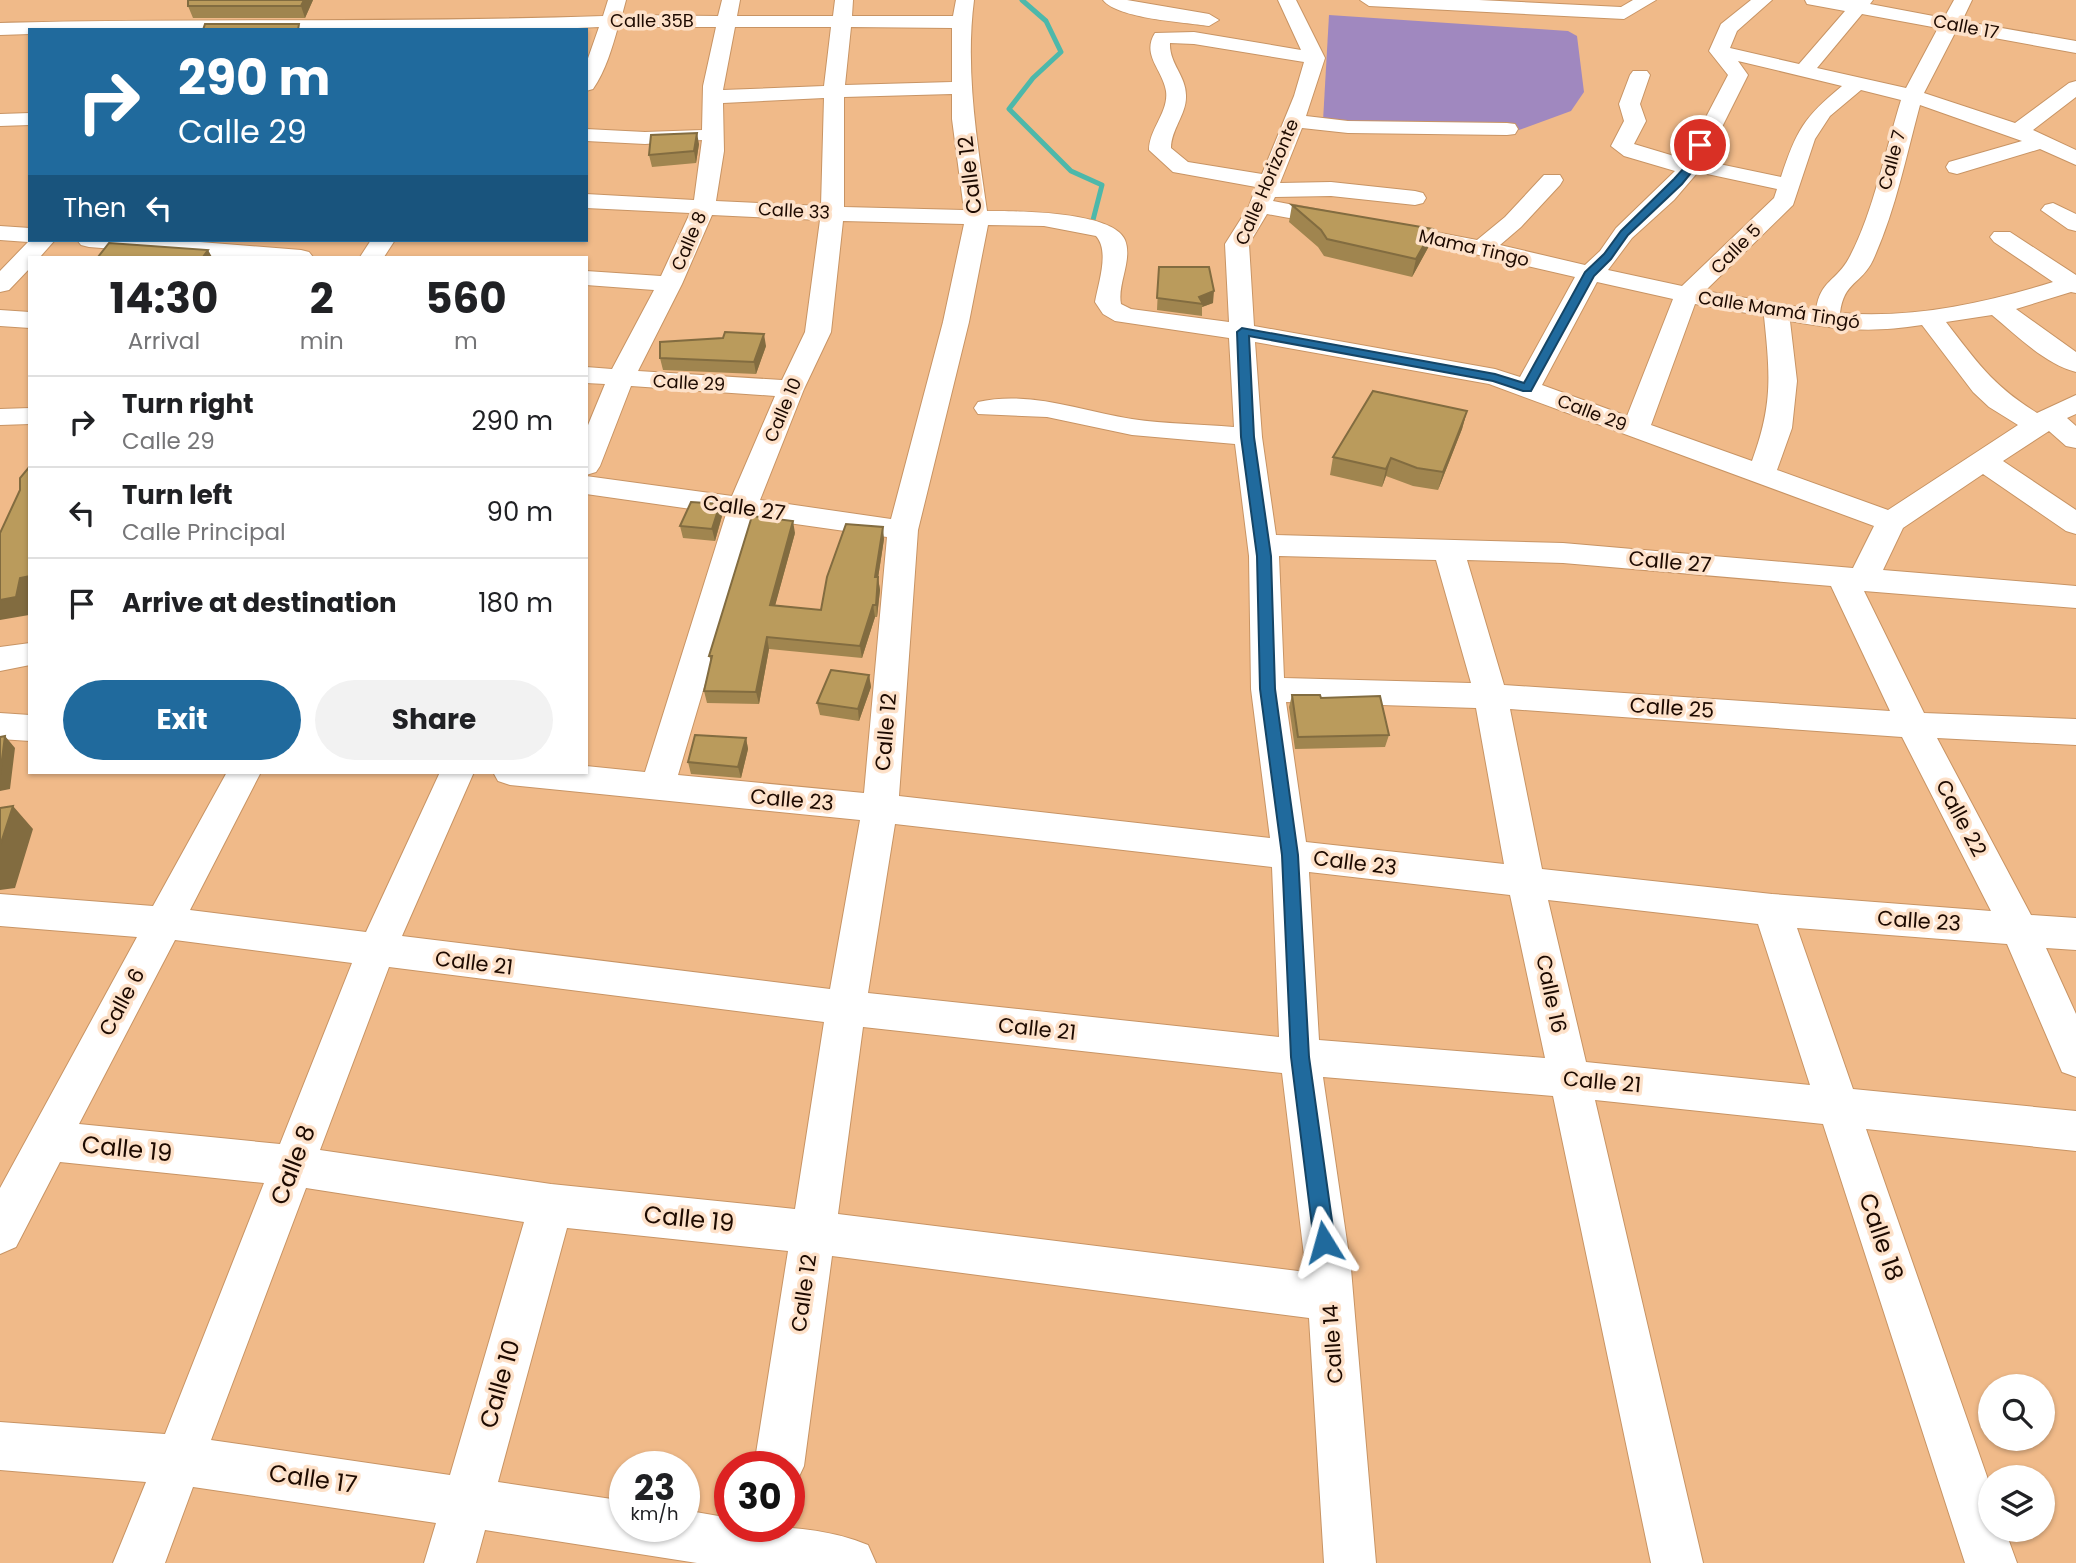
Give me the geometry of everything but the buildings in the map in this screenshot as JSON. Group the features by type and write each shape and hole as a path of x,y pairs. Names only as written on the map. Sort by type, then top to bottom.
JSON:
{"street":[{"path":"588,80 617,0"},
{"path":"1287,0 1310,49"},
{"path":"1369,0 1628,12 1647,0"},
{"path":"1719,51 1728,28 1763,0"},
{"name":"Calle 17","path":"1814,0 1861,4 2076,47"},
{"name":"Calle 7","path":"1828,320 1830,295 1860,262 1878,214 1912,96 1963,0"},
{"path":"483,28 491,3"},
{"path":"1119,3 1196,9 1310,49"},
{"path":"1804,71 1861,4"},
{"path":"124,28 133,6"},
{"path":"2,35 15,10"},
{"name":"Calle 35B","path":"124,28 258,21 375,19 483,28 611,21 728,10 963,11"},
{"name":"Calle 8","path":"588,461 620,379 670,284 704,206 714,134 713,86 728,10"},
{"name":"Calle 10","path":"657,787 698,660 742,508 791,389 818,332 832,214 834,90 844,11"},
{"name":"Calle 12","path":"781,1451 846,1008 880,808 903,530 956,321 989,218 963,119 963,11"},
{"name":"Calle 35B","path":"2,35 28,34"},
{"path":"1310,49 1162,37 1159,46 1161,60 1176,89 1175,107 1159,143 1160,150 1181,167 1264,193 1331,189 1415,198"},
{"name":"Calle Horizonte","path":"1242,332 1237,244 1264,193 1304,96 1310,49"},
{"path":"1719,51 1912,96 2018,131 2076,158"},
{"path":"1527,388 1589,274 1608,256 1624,233 1666,195 1690,166 1738,75 1719,51"},
{"path":"1640,75 1628,108 1628,114 1635,121 1622,146 1690,166 1789,185"},
{"name":"Calle 5","path":"1636,429 1687,295 1786,200 1804,139 1823,112 1857,83"},
{"path":"2018,131 2076,87"},
{"path":"713,98 740,94 834,90 962,88"},
{"path":"0,120 28,119"},
{"path":"1293,121 1362,127 1507,129"},
{"path":"588,135 645,138 714,134"},
{"path":"1957,167 2042,142"},
{"path":"1482,248 1513,222 1552,180"},
{"name":"Mama Tingo","path":"1264,193 1312,213 1482,248 1687,295"},
{"name":"Calle 33","path":"588,201 832,214 1044,219 1104,231 1113,240 1115,253 1107,302 1112,309 1124,316 1242,332"},
{"path":"2053,210 2076,224"},
{"path":"0,233 28,235"},
{"path":"2002,237 2074,284"},
{"path":"0,285 41,242"},
{"path":"111,242 287,256"},
{"path":"588,278 670,284"},
{"name":"Calle Mamá Tingó","path":"1687,295 1828,320 1880,324 1997,307 2074,284"},
{"path":"1997,307 2076,365"},
{"path":"1760,476 1778,428 1784,381 1776,309"},
{"path":"1929,317 1982,386 1999,401 2044,421 2076,440"},
{"path":"0,318 28,320"},
{"name":"Calle 29","path":"1242,332 1495,377 1891,522"},
{"name":"Calle 14","path":"1242,332 1248,437 1262,545 1268,689 1290,855 1300,1057 1330,1298 1350,1563"},
{"name":"Calle 29","path":"588,375 791,389"},
{"path":"1852,580 1891,522 2044,421 2076,403"},
{"path":"988,408 1047,410 1132,427 1248,437"},
{"path":"0,417 28,416"},
{"path":"1984,461 2076,524"},
{"name":"Calle 27","path":"588,485 903,530"},
{"name":"Calle 27","path":"1262,545 1563,553 1852,580 2076,597"},
{"name":"Calle 16","path":"1448,549 1491,696 1526,883 1676,1563"},
{"name":"Calle 22","path":"1852,580 1931,761 2019,929 2076,1059"},
{"path":"0,659 28,654"},
{"name":"Calle 25","path":"1268,689 1491,696 1915,725 2076,732"},
{"path":"0,726 28,728"},
{"name":"Calle 6","path":"0,1232 243,774"},
{"name":"Calle 8","path":"139,1563 376,951 456,774"},
{"name":"Calle 23","path":"530,774 880,808 1772,910 2076,934"},
{"name":"Calle 21","path":"0,910 164,923 846,1008 1300,1057 1570,1079 2076,1131"},
{"name":"Calle 18","path":"1772,910 1991,1563"},
{"name":"Calle 19","path":"48,1141 292,1166 551,1205 813,1232 1330,1298"},
{"name":"Calle 10","path":"450,1563 551,1205"},
{"name":"Calle 17","path":"0,1446 180,1460 468,1500 609,1523"},
{"name":"Calle 17","path":"700,1536 768,1546 850,1563"}],"shaded area":[{"path":"1329,15 1568,31 1577,36 1584,92 1571,111 1519,130 1478,132 1323,121"}],"waterway":[{"path":"1022,0 1046,21 1061,52 1033,78 1009,109 1071,171 1102,185 1093,220"}],"route":[{"path":"1324,1242 1300,1057 1290,855 1268,689 1264,556 1248,437 1242,332 1495,377 1527,388 1589,274 1608,256 1624,233 1666,195 1690,168 1700,145"}]}
